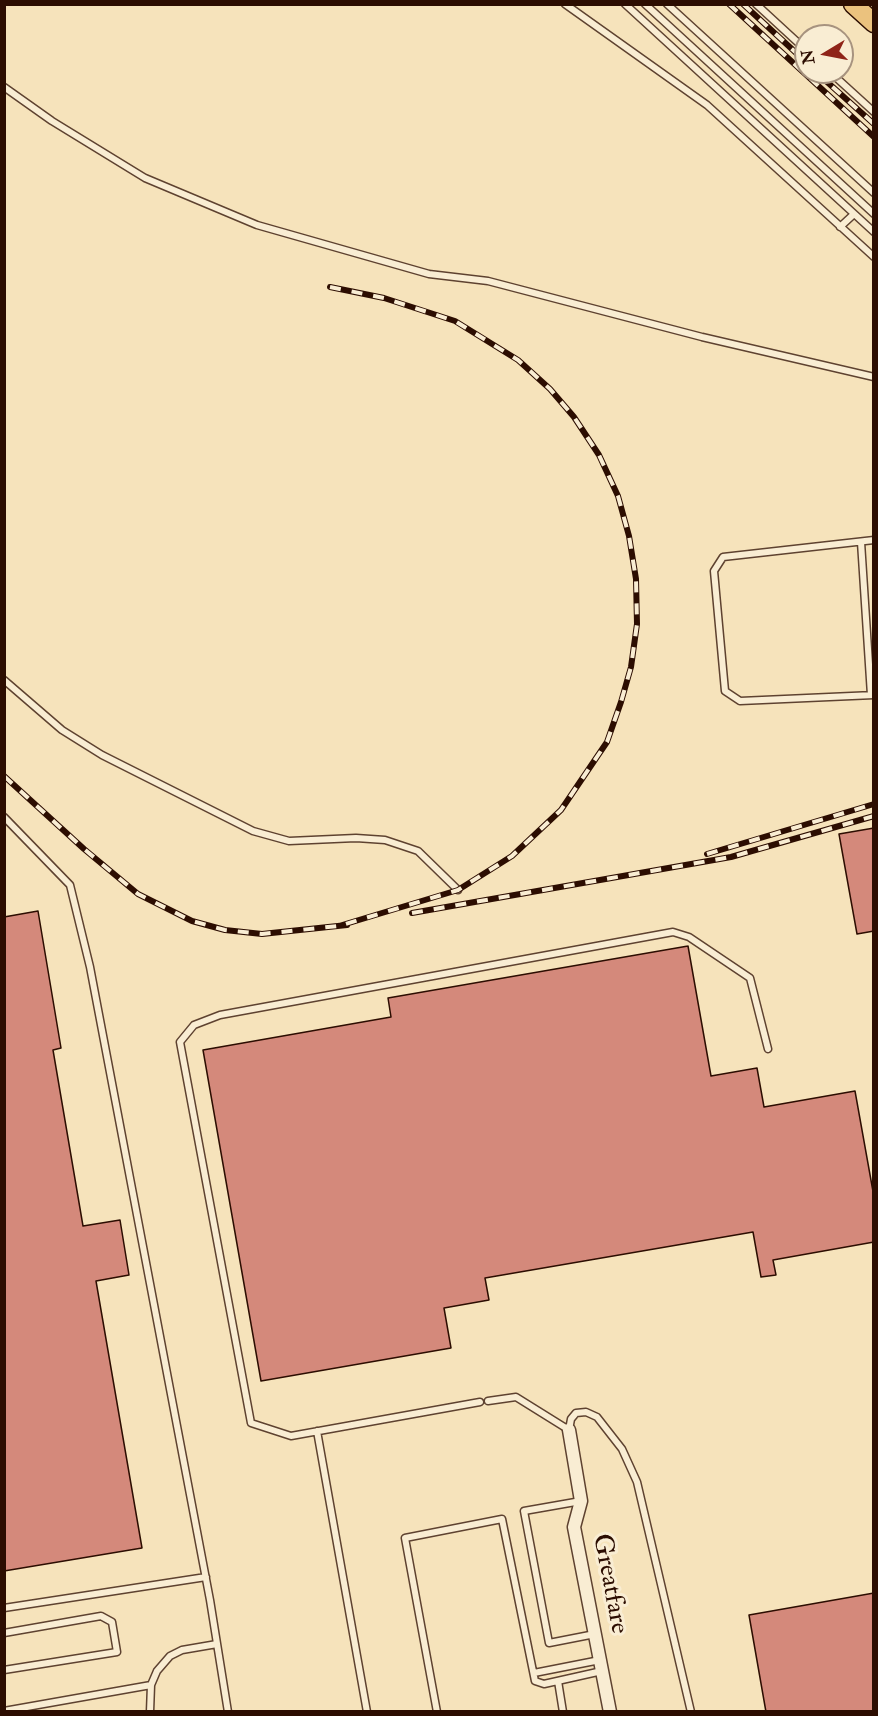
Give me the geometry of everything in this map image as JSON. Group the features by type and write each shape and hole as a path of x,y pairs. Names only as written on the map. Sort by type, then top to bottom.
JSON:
{"main road":[{"path":"853,4 873,23"}],"street":[{"name":"Greatfare","path":"569,1430 581,1501 574,1527 610,1712"}],"lane":[{"path":"566,4 706,105 873,257"},
{"path":"625,4 873,232"},
{"path":"645,4 873,214"},
{"path":"667,4 873,193"},
{"path":"756,4 794,39"},
{"path":"843,84 873,112"},
{"path":"4,87 52,121 145,178 257,225 429,274 488,281 702,337 873,377"},
{"path":"840,227 854,214"},
{"path":"861,542 872,695 740,701 725,691 714,571 723,557 873,540"},
{"path":"4,680 62,730 102,755 253,831 289,841 356,838 385,840 418,851 458,890"},
{"path":"4,817 70,885 90,967 206,1577 228,1712"},
{"path":"480,1402 291,1436 251,1423 180,1042 194,1025 220,1015 673,932 689,937 750,978 768,1048"},
{"path":"488,1401 516,1397 569,1430 571,1419 576,1413 586,1412 597,1417 622,1449 637,1482 691,1712"},
{"path":"317,1431 367,1712"},
{"path":"581,1501 524,1511 549,1643 595,1634"},
{"path":"437,1712 405,1538 502,1519 535,1681 544,1684 558,1681 601,1666"},
{"path":"4,1608 206,1577"},
{"path":"4,1633 101,1616 112,1622 117,1652 4,1670"},
{"path":"150,1712 151,1684 157,1671 170,1656 182,1650 217,1644"},
{"path":"534,1672 601,1666"},
{"path":"558,1681 563,1712"},
{"path":"4,1711 151,1684"}],"building":[{"path":"874,828 874,931 857,934 839,834"},
{"path":"38,911 61,1048 53,1050 83,1226 120,1220 129,1275 96,1281 142,1548 4,1571 4,917"},
{"path":"688,946 711,1076 757,1068 764,1107 855,1091 874,1197 874,1242 773,1260 776,1275 761,1277 753,1232 485,1278 489,1300 444,1308 451,1348 261,1381 203,1050 391,1017 388,998"},
{"path":"874,1593 874,1712 766,1712 749,1615"}],"railway":[{"path":"729,4 874,137"},
{"path":"743,4 794,51"},
{"path":"829,84 874,124"},
{"path":"330,287 384,298 455,321 518,360 550,389 574,417 599,455 618,496 629,536 636,579 637,624 631,667 607,742 561,810 512,856 458,890 339,926"},
{"path":"4,776 84,849 138,894 192,921 225,930 262,934 347,925"},
{"path":"707,854 874,804"},
{"path":"412,913 731,857 874,816"}]}
